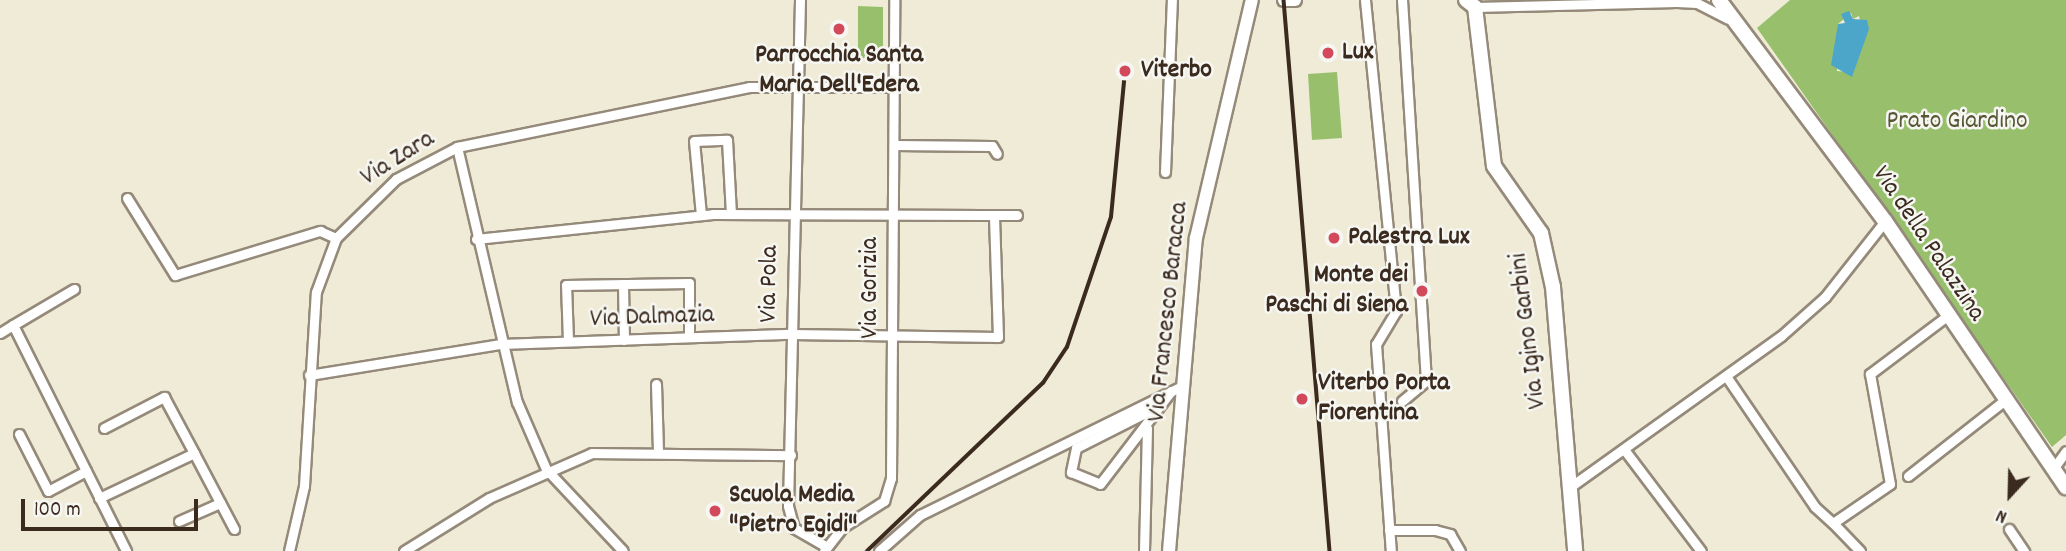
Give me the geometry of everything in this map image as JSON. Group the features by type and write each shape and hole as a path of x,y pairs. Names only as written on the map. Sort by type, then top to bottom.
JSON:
{"main road":[{"name":"Via Francesco Baracca","path":"1169,551 1177,388 1200,210 1252,0"},
{"path":"1285,0 1295,0"},
{"name":"Via della Palazzina","path":"1719,0 1746,30 1885,221 1947,316 2066,487"},
{"name":"Via Igino Garbini","path":"1471,3 1494,166 1541,233 1553,287 1575,551"}],"street":[{"name":"Via Pola","path":"800,0 792,212 790,521 826,549"},
{"name":"Via Gorizia","path":"826,549 888,493 892,337 894,0"},
{"path":"1165,172 1172,0"},
{"path":"1365,0 1396,311 1376,344 1391,551"},
{"path":"1402,0 1426,381 1402,401"},
{"path":"1586,0 1624,3"},
{"name":"Via della Palazzina","path":"1624,3 1697,2 1746,30"},
{"path":"1471,3 1624,3"},
{"name":"Via Zara","path":"289,551 304,486 316,292 336,238 396,179 457,147 749,87 895,87"},
{"path":"701,215 694,141 727,140 731,213"},
{"path":"894,145 992,146 997,154"},
{"path":"457,147 500,344 546,469 623,551"},
{"path":"127,198 175,275 320,232 336,238"},
{"path":"476,239 731,213 1017,215"},
{"name":"Via Dalmazia","path":"309,375 500,344 791,334 998,337 994,216"},
{"path":"1570,487 1626,452 1825,297 1885,221"},
{"path":"568,341 566,285 689,283 690,337"},
{"path":"623,284 624,340"},
{"path":"0,333 74,289"},
{"path":"1833,523 1890,484 1870,374 1947,316"},
{"path":"13,325 126,551"},
{"path":"1726,376 1815,507 1860,551"},
{"path":"656,384 658,451"},
{"path":"1158,406 1100,484 1071,472 1076,448 1158,406 1177,388"},
{"path":"879,551 920,515 1177,388"},
{"path":"104,428 164,397 234,529"},
{"path":"1908,476 2006,400"},
{"path":"1144,551 1144,436 1150,420"},
{"path":"19,434 48,491 86,471"},
{"path":"404,551 546,469 592,453 658,451 791,455"},
{"path":"2053,469 2066,451"},
{"path":"1626,452 1700,551"},
{"path":"99,498 194,453"},
{"path":"179,521 220,503"},
{"path":"1389,530 1426,527 1450,534 1460,551"},
{"path":"2009,529 2024,551"}],"green space":[{"name":"Prato Giardino","path":"1790,0 2066,0 2066,435 2052,447 1757,28","holes":["1851,13 1853,19 1859,16 1863,36 1850,72 1837,71 1838,24"]},
{"path":"858,6 883,7 883,58 858,58"},
{"path":"1337,72 1342,138 1312,140 1308,74"}],"water":[{"path":"1849,11 1853,19 1867,20 1869,29 1852,77 1831,65 1838,24 1845,23 1841,14"}],"railway":[{"path":"1284,0 1330,551"},
{"path":"867,551 1043,383 1067,347 1111,217 1125,71"}],"place":[{"name":"Parrocchia Santa Maria Dell'Edera","path":"839,29"},
{"name":"Lux","path":"1328,53"},
{"name":"Viterbo","path":"1125,71"},
{"name":"Palestra Lux","path":"1334,238"},
{"name":"Monte dei Paschi di Siena","path":"1422,291"},
{"name":"Viterbo Porta Fiorentina","path":"1302,399"},
{"name":"Scuola Media \"Pietro Egidi\"","path":"715,511"}]}
